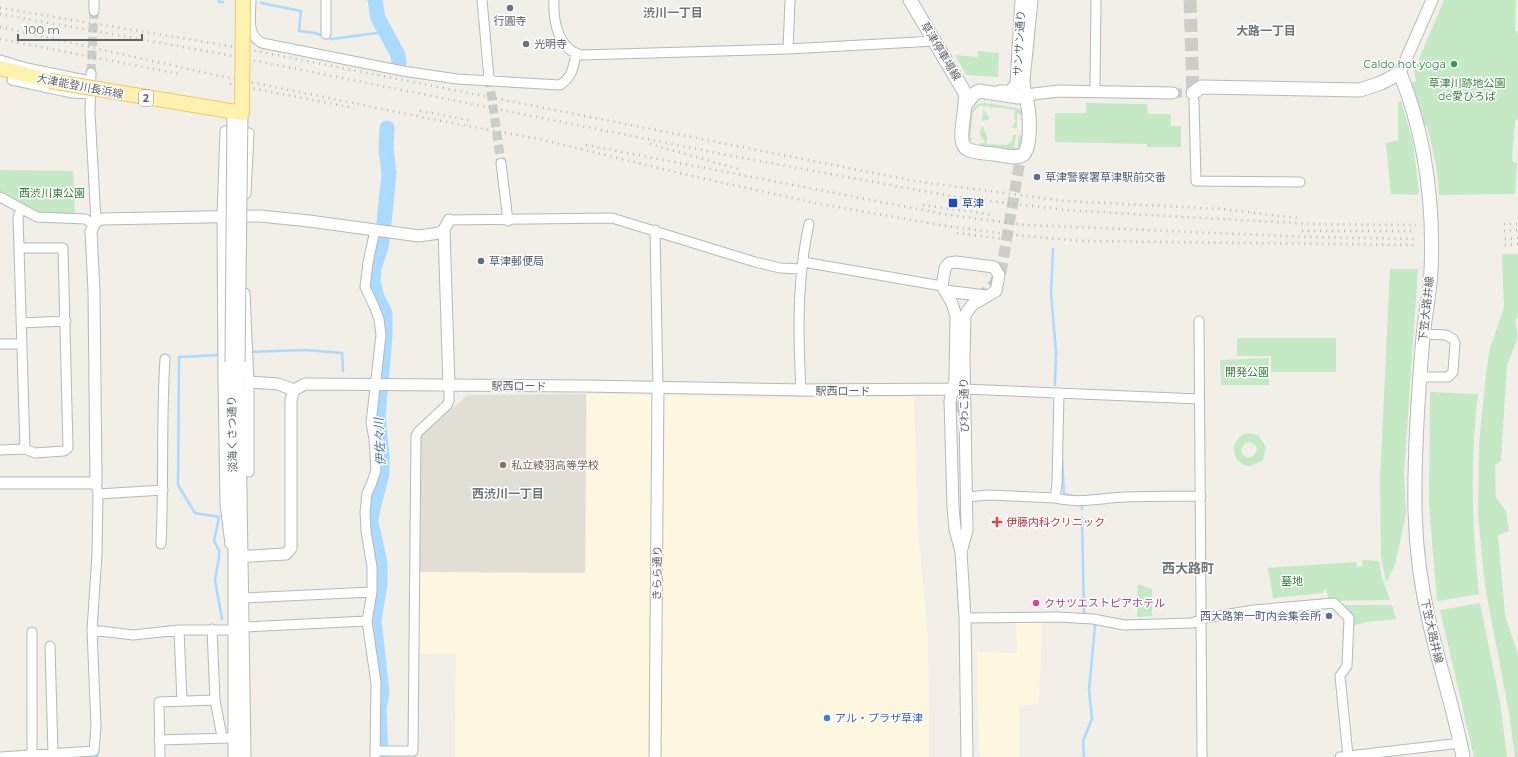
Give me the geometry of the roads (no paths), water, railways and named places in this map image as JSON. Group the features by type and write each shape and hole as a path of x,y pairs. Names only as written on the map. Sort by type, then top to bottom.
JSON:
{"main road":[{"path":"234,0 237,112"},
{"path":"237,112 243,0"},
{"name":"草津停車場線","path":"910,0 964,89 966,104 961,140 965,148 1018,157 1026,152 1030,120 1025,95"},
{"name":"大津能登川長浜線","path":"0,68 50,81 237,112"},
{"path":"1193,97 1201,86 1360,90 1381,83 1400,73"},
{"name":"下笠大路井線","path":"1400,73 1422,148 1428,180 1431,266 1423,334 1415,470 1418,551 1429,623 1461,743 1463,757"},
{"path":"966,104 977,92 994,92 1000,95 1018,97 1025,95"}],"street":[{"path":"94,0 94,11"},
{"path":"251,0 250,30 255,38 262,43 403,71 467,81 560,85 568,79 573,70 576,54"},
{"path":"326,0 326,34"},
{"path":"482,0 489,78"},
{"path":"554,0 558,35 576,54 582,55 788,49 935,40"},
{"path":"788,49 790,0"},
{"name":"サンサン通り","path":"994,92 1010,91 1016,84 1021,0"},
{"name":"サンサン通り","path":"1025,95 1024,80 1032,0"},
{"path":"1096,0 1096,91"},
{"path":"1400,73 1432,0"},
{"path":"0,60 27,68 91,77 90,94 95,223 91,231 94,291 97,554 92,630 97,754 53,754 6,757"},
{"path":"12,80 72,93 90,94"},
{"path":"1025,95 1060,91 1173,93"},
{"path":"1193,97 1194,175 1196,181 1300,182"},
{"name":"淡海くさつ通り","path":"237,112 235,362 239,628 245,757"},
{"path":"249,382 278,384 294,390 291,400 290,416 291,548 286,554 238,557 229,541 225,504 222,216 225,131 249,133 245,216 245,302 249,382 249,472"},
{"path":"501,163 508,220"},
{"path":"0,197 37,218 85,219 95,223"},
{"path":"21,209 18,217 21,344 26,449"},
{"path":"95,223 102,219 245,216 309,221 418,236 433,235 444,230"},
{"path":"380,231 368,263 365,287 379,320 380,335 379,362 371,423 374,439 376,470 372,486 367,493 365,512 366,532 372,567 372,592 367,622 376,683 378,753 413,751 415,442 418,432 447,405 449,401 444,230 449,220 612,218 755,262 780,268 802,266 986,296"},
{"path":"801,390 799,349 802,266 809,224"},
{"path":"655,230 658,388"},
{"path":"0,450 26,449 34,453 64,451 68,448 64,341 66,321 63,248 19,248"},
{"name":"びわこ通り","path":"962,552 954,529 950,397 955,379 956,316 952,303 943,289 945,268 952,262 991,266 996,269 999,275 997,288 972,305 965,315 964,389 967,530 962,552 965,618 967,757"},
{"path":"21,323 66,321"},
{"path":"1199,321 1202,757"},
{"path":"1420,377 1448,377 1453,372 1455,343 1453,339 1446,335 1423,334"},
{"path":"0,344 21,344"},
{"path":"161,544 164,490 163,407 165,359"},
{"name":"駅西ロード","path":"294,390 305,384 375,386 585,386 801,390 964,389"},
{"name":"きらら通り","path":"655,757 658,388"},
{"path":"964,389 1199,399"},
{"path":"1055,498 1057,484 1059,393"},
{"path":"958,412 962,552"},
{"path":"0,482 97,488 164,490"},
{"path":"967,497 988,495 1085,501 1101,498 1201,496"},
{"name":"淡海くさつ通り","path":"234,757 239,628 245,598 238,557"},
{"path":"245,598 372,592"},
{"path":"965,618 1070,617 1093,619 1124,625 1192,623 1200,620 1282,607 1334,603 1349,618 1347,666 1340,676 1344,756 1461,743"},
{"path":"92,630 133,635 179,630 212,630 367,622"},
{"path":"179,630 182,701"},
{"path":"212,630 215,700 222,737"},
{"path":"32,632 32,755"},
{"path":"50,646 53,754"},
{"path":"160,757 159,702 215,700"},
{"path":"159,740 218,739 222,737 234,738"}],"waterway":[{"path":"219,0 219,2 223,2"},
{"name":"伊佐々川","path":"375,0 378,18 398,55 399,63"},
{"path":"261,3 301,11 299,31 315,33 332,39 385,32"},
{"name":"伊佐々川","path":"381,757 379,708 382,693 374,620 380,584 380,563 371,522 382,474 382,456 378,417 385,336 385,313 377,297 373,281 374,268 381,247 389,173 386,149 387,128"},
{"path":"1053,249 1051,293 1056,352 1055,385"},
{"path":"249,352 307,350 342,353 343,371"},
{"path":"220,355 179,357 178,485 195,513 219,517 214,541 219,550 215,580 222,619"},
{"path":"1062,457 1064,494 1077,497"},
{"path":"1082,518 1084,614"},
{"path":"1084,757 1083,741 1092,719 1089,690 1095,626"},
{"path":"80,756 97,756"}],"tunnel":[{"path":"1190,0 1193,93"},
{"path":"91,73 94,11"},
{"path":"489,78 501,163"},
{"path":"1173,93 1193,93 1194,98"},
{"path":"979,298 993,285 1001,272 1022,149"},
{"path":"958,381 958,412"}],"railway":[{"path":"0,8 236,47 914,181 1065,201 1222,209 1297,218"},
{"path":"0,14 217,53 727,155 956,197 1066,210 1312,224 1416,225"},
{"path":"0,27 211,74 436,120 539,139 692,176 820,204 946,226 1013,235 1082,241 1417,245"},
{"path":"0,39 179,74"},
{"path":"230,84 354,108"},
{"path":"420,111 473,121"},
{"path":"650,144 742,170"},
{"path":"586,145 949,215 1026,225 1313,237 1416,239"},
{"path":"923,205 994,215"},
{"path":"1504,224 1518,224"},
{"path":"1504,231 1518,230"},
{"path":"1302,231 1416,231"},
{"path":"957,233 1003,239"},
{"path":"1505,239 1518,238"},
{"path":"1505,245 1518,244"}],"place":[{"name":"行圓寺","path":"510,8"},
{"name":"光明寺","path":"526,44"},
{"name":"Caldo hot yoga","path":"1454,64"},
{"name":"草津警察署草津駅前交番","path":"1037,177"},
{"name":"草津","path":"953,203"},
{"name":"草津郵便局","path":"481,261"},
{"name":"私立綾羽高等学校","path":"503,465"},
{"name":"伊藤内科クリニック","path":"997,522"},
{"name":"クサツエストピアホテル","path":"1036,603"},
{"name":"西大路第一町内会集会所","path":"1329,616"},
{"name":"アル・プラザ草津","path":"827,718"}],"district":[{"name":"渋川一丁目","path":"673,13"},
{"name":"大路一丁目","path":"1266,31"},
{"name":"西渋川一丁目","path":"508,494"},
{"name":"西大路町","path":"1188,568"}],"park label":[{"name":"草津川跡地公園 de愛ひろば","path":"1467,89"},
{"name":"西渋川東公園","path":"52,193"},
{"name":"開発公園","path":"1247,372"},
{"name":"墓地","path":"1292,581"}]}
